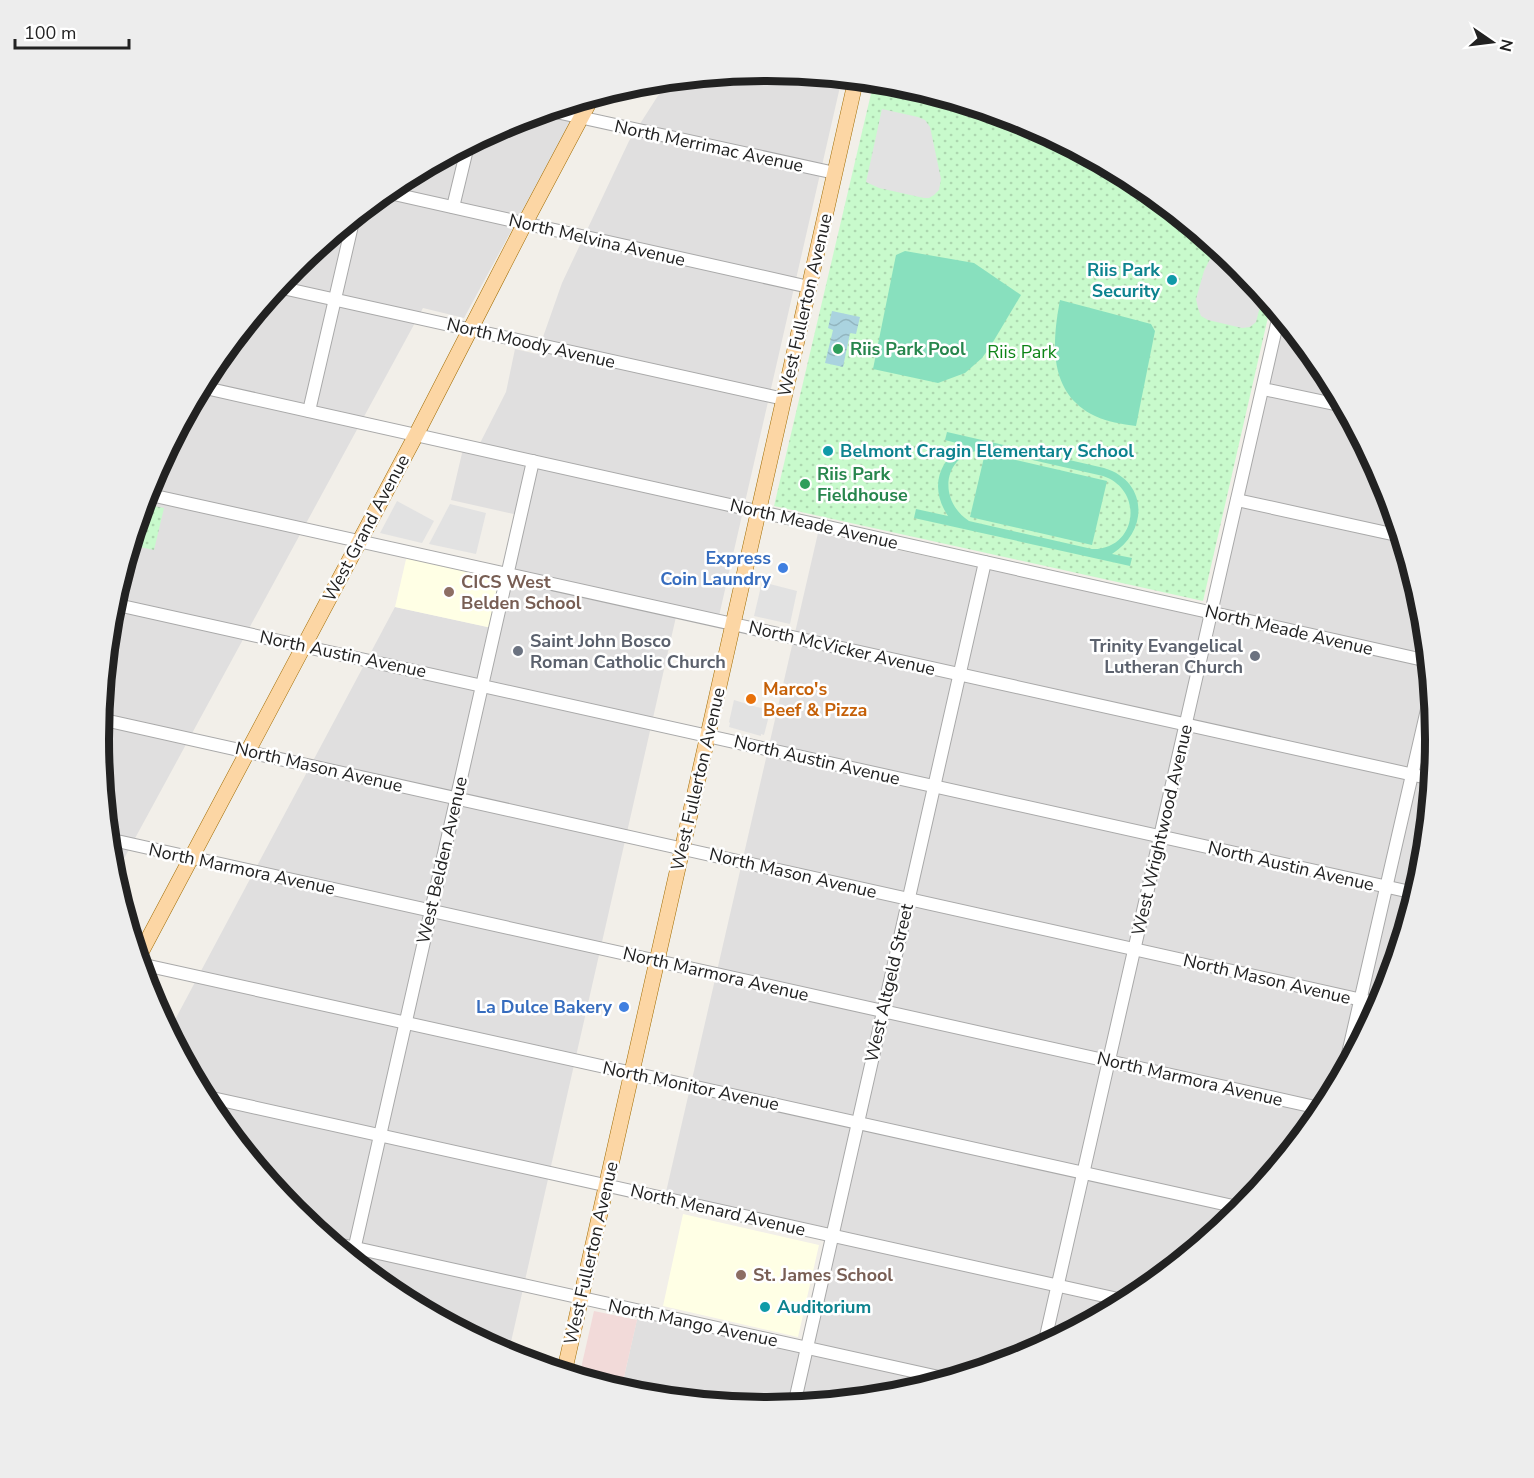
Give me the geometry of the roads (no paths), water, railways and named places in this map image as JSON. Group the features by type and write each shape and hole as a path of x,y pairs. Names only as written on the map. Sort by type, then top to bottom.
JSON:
{"main road":[{"name":"West Fullerton Avenue","path":"566,1365 854,87"},
{"name":"West Grand Avenue","path":"143,948 416,435 587,106"}],"street":[{"name":"North Merrimac Avenue","path":"562,114 835,173"},
{"path":"453,207 465,155"},
{"name":"North Melvina Avenue","path":"397,195 809,287"},
{"path":"309,411 351,229"},
{"name":"North Moody Avenue","path":"287,289 784,399"},
{"name":"West Wrightwood Avenue","path":"1047,1334 1278,324"},
{"path":"1263,388 1333,404"},
{"name":"North Meade Avenue","path":"210,389 1420,659"},
{"name":"West Belden Avenue","path":"354,1251 533,461"},
{"name":"North McVicker Avenue","path":"156,496 1424,777"},
{"path":"1237,500 1392,534"},
{"name":"West Altgeld Street","path":"796,1396 985,562"},
{"name":"North Austin Avenue","path":"123,606 1407,891"},
{"path":"1350,1043 1425,720"},
{"name":"North Mason Avenue","path":"109,721 1370,1002"},
{"name":"North Marmora Avenue","path":"118,841 1313,1107"},
{"name":"North Monitor Avenue","path":"150,966 1230,1205"},
{"name":"North Menard Avenue","path":"216,1099 1114,1298"},
{"name":"North Mango Avenue","path":"357,1254 581,1298 933,1376"}],"water":[{"name":"Riis Park Pool","path":"832,311 860,317 856,334 850,333 843,367 825,363 833,330 828,328"}],"place":[{"name":"Riis Park Security","path":"1172,280"},
{"name":"Riis Park Pool","path":"838,349"},
{"name":"Belmont Cragin Elementary School","path":"828,451"},
{"name":"Riis Park Fieldhouse","path":"805,484"},
{"name":"Express Coin Laundry","path":"783,568"},
{"name":"CICS West Belden School","path":"449,592"},
{"name":"Saint John Bosco Roman Catholic Church","path":"518,651"},
{"name":"Trinity Evangelical Lutheran Church","path":"1255,656"},
{"name":"Marco's Beef & Pizza","path":"751,699"},
{"name":"La Dulce Bakery","path":"624,1007"},
{"name":"St. James School","path":"741,1275"},
{"name":"Auditorium","path":"765,1307"}],"park label":[{"name":"Riis Park","path":"1022,352"}]}
